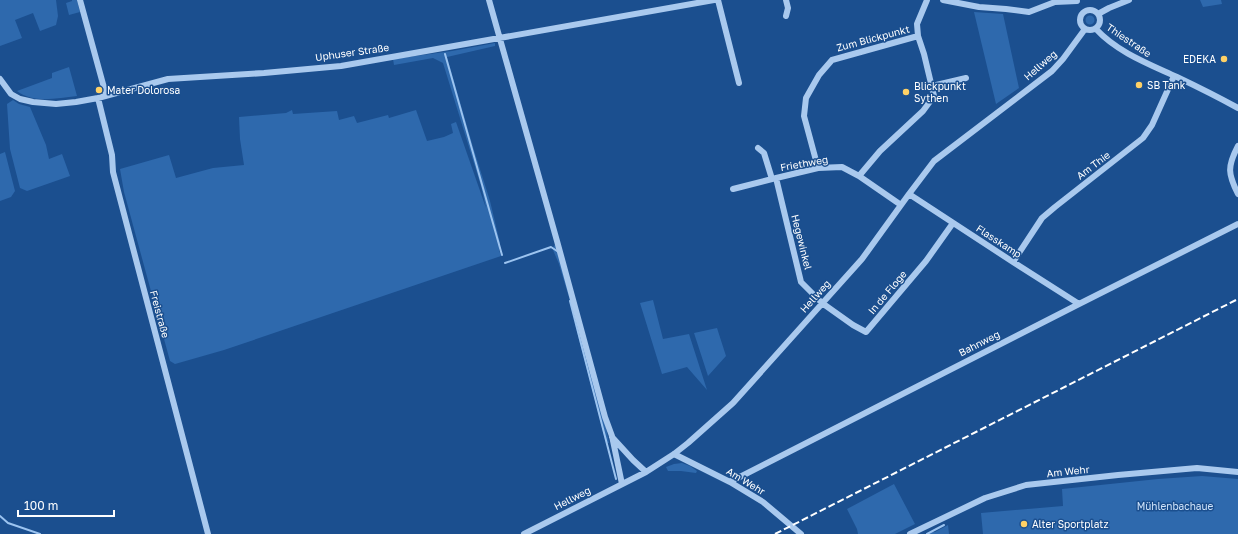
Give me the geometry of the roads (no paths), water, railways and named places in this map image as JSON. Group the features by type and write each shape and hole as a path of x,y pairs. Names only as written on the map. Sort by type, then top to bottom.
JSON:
{"street":[{"path":"80,0 106,95"},
{"path":"489,0 605,417 612,436 622,484"},
{"name":"Uphuser Straße","path":"0,79 11,94 20,99 56,104 98,98 168,79 264,73 341,66 714,0"},
{"path":"718,0 739,83"},
{"path":"786,0 788,8 786,16"},
{"name":"Zum Blickpunkt","path":"860,176 880,151 923,111 934,96 918,36 917,24 927,0"},
{"path":"944,0 979,8 1029,12 1055,2 1077,0 1084,12"},
{"path":"1098,14 1108,8 1129,0"},
{"path":"1092,10 1098,14 1100,22 1099,26 1096,28 1091,30 1086,29 1081,24 1080,17 1084,12 1092,10"},
{"name":"Thiestraße","path":"1096,28 1103,36 1134,57 1197,86 1238,108"},
{"name":"Hellweg","path":"524,534 646,472 674,454 732,403 862,259 900,205 934,161 1052,71 1086,29"},
{"name":"Zum Blickpunkt","path":"818,168 804,116 806,98 819,75 832,60 918,36"},
{"name":"Am Thie","path":"1013,262 1042,218 1143,138 1152,125 1174,76"},
{"path":"932,86 966,78"},
{"name":"Freistraße","path":"98,98 112,156 113,172 208,534"},
{"path":"1238,146 1231,162 1230,176 1238,194"},
{"name":"Friethweg","path":"758,148 764,153 774,178"},
{"name":"Friethweg","path":"733,189 818,168 842,167 860,176 900,205"},
{"name":"Hegewinkel","path":"774,178 801,282 822,304"},
{"name":"Flasskamp","path":"909,194 1078,304"},
{"name":"In de Floge","path":"822,304 866,332 926,261 953,223"},
{"name":"Bahnweg","path":"730,482 1238,224"},
{"path":"612,436 632,460 646,472"},
{"name":"Am Wehr","path":"674,454 730,482 763,502 801,534"},
{"name":"Am Wehr","path":"910,534 985,498 1026,486 1118,475 1197,468 1238,472"}],"waterway":[{"path":"445,54 502,255"},
{"path":"505,263 551,247 557,251"},
{"path":"570,301 616,479"},
{"path":"0,516 8,523 40,534"},
{"path":"927,534 944,525"}],"railway":[{"path":"775,534 1238,299"}],"place":[{"name":"EDEKA","path":"1224,59"},
{"name":"SB Tank","path":"1139,85"},
{"name":"Mater Dolorosa","path":"99,90"},
{"name":"Blickpunkt Sythen","path":"906,92"},
{"name":"Alter Sportplatz","path":"1024,524"}],"park label":[{"name":"Mühlenbachaue","path":"1175,506"}]}
